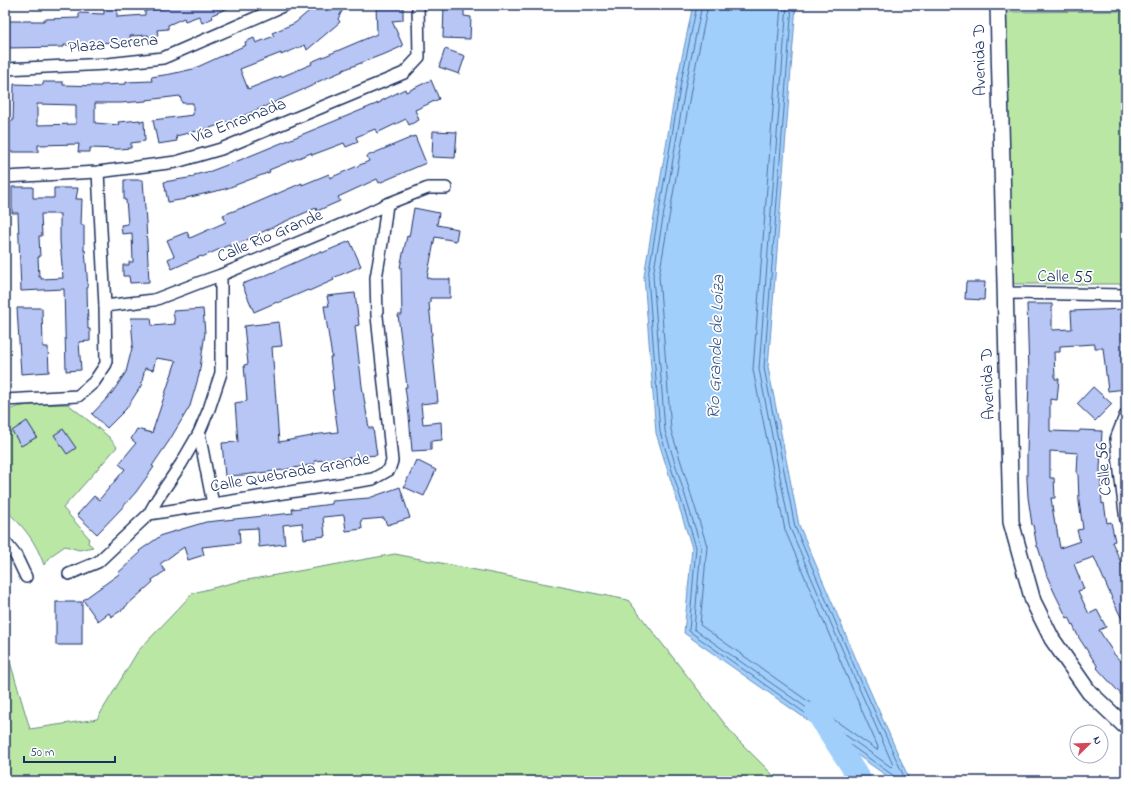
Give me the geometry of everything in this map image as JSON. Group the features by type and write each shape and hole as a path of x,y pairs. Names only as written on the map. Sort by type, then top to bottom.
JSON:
{"street":[{"name":"Plaza Serena","path":"5,69 107,64 163,58 285,5"},
{"name":"Vía Enramada","path":"5,177 98,172 176,162 221,149 404,72 419,57 418,5"},
{"name":"Avenida D","path":"998,5 1004,293 1011,522 1032,601 1052,639 1089,692 1126,727"},
{"path":"5,400 78,396 94,382 106,364 105,306 98,172"},
{"name":"Calle Río Grande","path":"105,306 154,300 221,275 428,188 446,188"},
{"name":"Calle Quebrada Grande","path":"149,514 373,478 389,470 392,462 377,316 376,286 387,204"},
{"path":"69,574 98,562 149,514 199,433 221,373 221,275"},
{"name":"Calle 55","path":"1004,293 1126,295"},
{"name":"Calle 56","path":"1126,416 1116,438 1126,521"},
{"path":"199,433 213,504"},
{"path":"5,542 16,556 26,577"}],"green space":[{"path":"1126,11 1126,284 1011,284 1004,12"},
{"path":"68,404 109,437 117,447 63,508 89,538 88,543 93,547 79,550 65,546 52,555 44,565 33,541 18,522 5,510 5,412 27,405"},
{"path":"395,554 628,600 735,737 779,781 5,781 5,645 30,729 97,719 138,651 193,593 236,582"}],"water":[{"path":"693,5 796,5 768,367 799,525 910,781 894,781 684,633 692,548 656,433 644,276 677,81"}],"building":[{"path":"104,5 117,5 117,17 145,15 145,11 176,5 235,5 212,15 213,18 202,23 199,16 185,21 184,18 168,25 168,29 157,30 158,36 149,38 148,35 130,36 131,42 89,43 89,45 64,45 64,47 6,48 6,21 44,21 44,19 79,18 79,13 104,14"},
{"path":"316,5 345,5 338,19 340,22 307,50 305,45 240,69 248,89 312,64 311,62 377,34 376,5 403,5 403,20 392,21 403,46 343,70 315,83 316,84 236,119 210,128 176,136 177,141 158,144 153,120 193,115 193,103 182,103 180,96 146,101 95,103 95,123 119,125 118,122 144,121 145,141 131,143 131,148 90,148 90,152 78,152 79,144 38,145 38,152 5,152 5,121 13,121 14,84 43,85 43,82 63,82 63,85 101,86 126,84 126,82 152,81 151,77 193,69 246,45 245,42 254,38 256,43 274,36 272,33 295,23","holes":["37,104 76,105 76,124 37,125"]},
{"path":"444,5 464,5 464,16 471,17 470,39 443,38"},
{"path":"445,49 465,56 459,74 439,67"},
{"path":"431,80 439,99 415,110 419,120 409,125 406,119 377,133 375,129 356,137 358,142 346,147 344,143 312,155 311,153 269,170 270,172 225,189 168,202 164,182 194,177 194,175 211,171 240,160 381,102 405,89 406,92"},
{"path":"433,131 457,132 455,158 432,157"},
{"path":"415,136 426,163 379,183 377,179 338,197 340,201 317,211 316,208 256,236 230,247 229,245 202,257 201,256 172,269 168,259 174,256 167,240 187,232 190,238 226,222 223,215 244,208 302,183 302,185 329,174 330,178 369,161 367,156"},
{"path":"124,180 143,180 149,282 130,283 129,276 123,276 123,265 129,265 129,262 133,262 132,233 122,234 121,225 128,224 126,200 124,200"},
{"path":"12,187 33,187 33,198 54,198 54,188 78,188 76,199 82,199 81,225 84,225 84,251 85,250 88,288 88,329 90,329 90,341 79,342 81,370 66,371 64,289 21,291 18,213 12,213","holes":["41,214 60,214 60,241 63,278 41,279 41,276 39,277 38,257 40,257 39,236 42,236"]},
{"path":"414,208 439,213 437,225 458,229 456,241 435,237 427,278 450,279 450,298 430,298 429,303 438,402 421,404 423,424 441,422 442,440 431,441 431,450 412,451 405,387 407,387 398,315 402,315 400,267 407,236 409,237"},
{"path":"350,241 361,266 333,278 334,280 309,291 308,290 254,312 242,284 262,277 321,251 322,253"},
{"path":"966,282 985,282 984,300 965,299"},
{"path":"355,293 359,325 355,326 362,386 369,428 373,428 377,455 314,461 315,464 283,470 225,476 222,443 238,442 235,403 247,401 244,365 248,364 244,326 279,322 282,346 272,347 279,442 312,435 338,432 332,390 334,390 330,357 332,357 324,306 329,306 327,296"},
{"path":"1027,304 1052,304 1052,330 1072,329 1071,311 1126,309 1126,389 1108,391 1103,348 1095,348 1095,344 1060,346 1060,352 1054,352 1055,379 1059,379 1057,400 1050,399 1050,431 1102,431 1100,469 1102,504 1104,503 1107,523 1111,522 1115,541 1112,542 1126,574 1126,627 1094,557 1074,564 1084,589 1078,591 1089,614 1097,610 1106,627 1099,630 1114,654 1126,667 1126,700 1097,668 1098,667 1079,638 1069,617 1067,618 1047,576 1037,547 1032,525 1027,479 1029,375","holes":["1050,451 1078,453 1077,474 1083,529 1077,530 1080,541 1060,548 1051,498 1055,498 1054,478 1050,478"]},
{"path":"17,308 42,308 43,347 48,347 49,372 21,374"},
{"path":"203,309 205,333 199,375 190,406 152,466 154,467 136,492 97,534 77,515 94,496 99,500 125,469 119,464 136,443 131,439 137,429 152,433 176,361 156,358 153,370 145,368 141,386 126,409 107,428 92,414 112,393 126,372 133,344 131,318 151,318 152,326 175,324 173,311"},
{"path":"1093,387 1112,404 1095,421 1077,404"},
{"path":"27,421 37,437 21,446 12,431"},
{"path":"63,429 76,448 67,454 54,435"},
{"path":"416,460 436,470 424,496 404,487"},
{"path":"400,487 410,518 387,525 384,518 361,520 362,529 346,531 344,515 323,517 325,536 304,539 302,523 283,525 285,544 259,547 258,528 239,529 240,543 202,547 204,555 188,560 184,547 160,564 165,571 152,580 153,582 125,608 111,617 109,613 98,621 83,600 119,574 118,573 140,553 139,551 162,535 206,522 293,513 292,509 332,504 332,501 369,498"},
{"path":"56,602 82,602 82,645 56,645"}],"waterway":[{"name":"Río Grande de Loíza","path":"816,712 861,781"}]}
